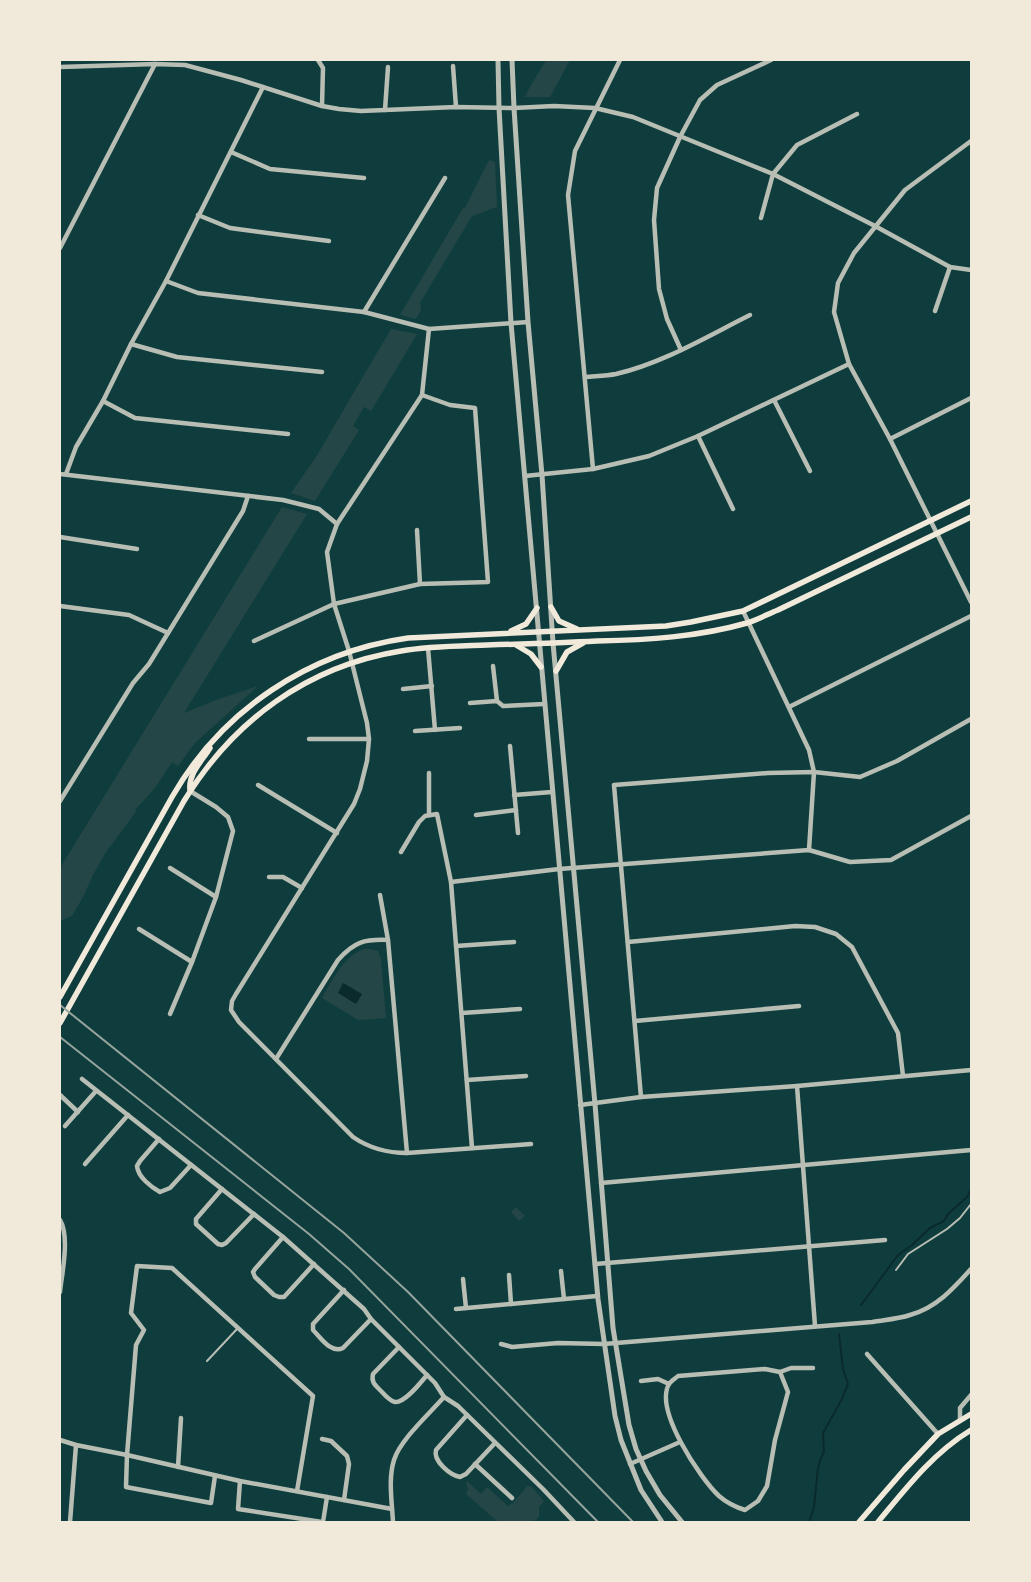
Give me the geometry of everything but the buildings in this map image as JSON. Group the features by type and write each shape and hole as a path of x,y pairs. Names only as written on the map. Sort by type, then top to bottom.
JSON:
{"main road":[{"path":"60,997 176,790 192,765 215,737 253,702 284,681 323,661 349,651 408,638 666,626 743,611 971,501"},
{"path":"60,1023 204,770 255,716 304,684 352,663 387,653 428,648 650,639 696,633 747,622 778,610 971,517"},
{"path":"551,607 559,621 567,626 581,630"},
{"path":"506,633 526,624 536,608"},
{"path":"556,670 567,652 587,642"},
{"path":"514,644 531,654 541,667"},
{"path":"190,792 191,777 215,737"},
{"path":"859,1522 938,1434 971,1414"},
{"path":"880,1521 902,1492 926,1466 951,1444 971,1430"}],"street":[{"path":"91,60 91,66"},
{"path":"318,60 323,68 322,106"},
{"path":"498,60 511,323 597,1296 618,1428 630,1464 645,1497 662,1522"},
{"path":"512,60 528,322 542,475 552,632 596,1104 601,1183 616,1343 629,1425 640,1460 660,1495 682,1522"},
{"path":"593,468 568,195 575,151 620,60"},
{"path":"680,350 667,319 659,289 654,220 657,188 680,137 700,100 717,85 771,60"},
{"path":"60,248 155,64"},
{"path":"60,67 185,65 322,106 361,111 456,107 514,108 554,106 595,108 633,117 773,174 950,267 971,270"},
{"path":"453,66 456,107"},
{"path":"385,110 388,67"},
{"path":"263,87 103,402 76,447 63,474 283,500 319,509 337,524"},
{"path":"761,218 773,174 797,145 857,114"},
{"path":"970,143 905,190 875,226 854,253 838,283 834,312 849,364 890,439 971,602"},
{"path":"231,152 270,169 364,178"},
{"path":"364,312 445,178"},
{"path":"198,215 230,228 329,241"},
{"path":"935,311 950,267"},
{"path":"166,280 198,293 364,312 429,329 528,322"},
{"path":"585,377 614,374 645,366 750,315"},
{"path":"429,329 422,395 337,524 326,552 334,604 349,651 367,723 367,761 360,789 354,804 236,994 232,1001 231,1010 239,1022 353,1136 364,1144 392,1153 407,1154 531,1144"},
{"path":"131,344 177,356 322,372"},
{"path":"525,476 593,468 649,456 698,436 849,364"},
{"path":"254,641 334,604 420,584 488,582 475,408 450,406 422,395"},
{"path":"890,439 971,398"},
{"path":"774,400 810,471"},
{"path":"103,402 135,418 288,434"},
{"path":"698,436 733,508"},
{"path":"60,802 133,683 149,664 243,511 248,496"},
{"path":"417,530 420,584"},
{"path":"60,537 137,549"},
{"path":"60,606 129,615 168,633"},
{"path":"743,611 809,750 814,772 809,850"},
{"path":"790,707 971,616"},
{"path":"428,648 435,730"},
{"path":"493,666 497,702"},
{"path":"403,689 432,686"},
{"path":"470,703 497,702 502,706 544,704"},
{"path":"641,1097 614,785 768,773 814,772 860,777 897,761 971,719"},
{"path":"415,731 460,728"},
{"path":"309,739 368,739"},
{"path":"510,746 518,834"},
{"path":"429,773 429,815"},
{"path":"258,785 336,833"},
{"path":"170,1014 216,897 233,831 228,817 216,807 190,792"},
{"path":"514,795 552,792"},
{"path":"476,815 516,810"},
{"path":"401,852 418,822 425,816 437,814 451,882 472,1148"},
{"path":"451,882 559,869 809,850 850,862 891,860 971,816"},
{"path":"170,868 216,897"},
{"path":"269,877 283,877 302,888"},
{"path":"380,895 388,940 407,1154"},
{"path":"628,942 795,926 815,927 836,934 852,947 898,1032 903,1076"},
{"path":"139,930 192,962"},
{"path":"276,1059 328,976 347,950 356,944 370,939 388,940"},
{"path":"456,946 514,942"},
{"path":"634,1021 798,1006"},
{"path":"462,1013 520,1009"},
{"path":"580,1105 641,1097 796,1086 971,1070"},
{"path":"467,1080 526,1076"},
{"path":"82,1079 283,1237 344,1290 435,1383 444,1397 458,1406 574,1522"},
{"path":"796,1086 815,1326"},
{"path":"66,1126 96,1091"},
{"path":"60,1095 78,1112"},
{"path":"85,1164 128,1115"},
{"path":"159,1140 137,1166 140,1176 155,1189 160,1192 167,1191 191,1165"},
{"path":"601,1183 971,1150"},
{"path":"222,1189 196,1219 196,1224 218,1244 226,1243 254,1214"},
{"path":"60,1220 64,1225 65,1248 60,1292"},
{"path":"283,1237 254,1272 254,1277 274,1295 284,1297 314,1264"},
{"path":"595,1264 885,1240"},
{"path":"215,1476 211,1503 126,1487 136,1344 144,1330 131,1313 137,1266 172,1268 312,1396 297,1491"},
{"path":"501,1344 512,1346 558,1343 604,1344 872,1322 910,1315 931,1307 950,1293 971,1269"},
{"path":"561,1271 564,1299"},
{"path":"509,1275 511,1304"},
{"path":"463,1279 466,1308"},
{"path":"344,1290 313,1324 313,1330 333,1349 338,1351 371,1319"},
{"path":"456,1309 597,1296"},
{"path":"399,1347 373,1374 373,1384 390,1400 397,1402 403,1401 427,1375"},
{"path":"867,1354 938,1434"},
{"path":"780,1372 788,1392 774,1440 767,1486 758,1501 746,1510 734,1507 719,1496 704,1480 680,1442 669,1414 666,1397 669,1384 678,1376 765,1369 780,1372 791,1368 813,1368"},
{"path":"641,1381 658,1379 669,1384"},
{"path":"960,1420 960,1408 971,1394"},
{"path":"393,1522 391,1479 394,1460 408,1437 444,1397"},
{"path":"467,1415 436,1450 437,1459 455,1476 460,1477 466,1474 495,1443"},
{"path":"178,1467 181,1418"},
{"path":"322,1439 331,1442 347,1456 349,1464 344,1500"},
{"path":"60,1440 215,1476 392,1509"},
{"path":"630,1464 680,1442"},
{"path":"70,1522 76,1445"},
{"path":"475,1464 512,1498"},
{"path":"240,1481 238,1508 323,1522 327,1497"}],"lane":[{"path":"896,1270 908,1254 948,1229 971,1204"},
{"path":"208,1361 237,1329"}],"shaded area":[{"path":"546,60 570,60 550,97 525,97 530,87"},
{"path":"489,160 495,162 497,207 472,216 420,303 421,310 416,319 400,315 463,208 465,208"},
{"path":"391,329 417,334 371,411 364,407 353,426 359,430 315,501 291,493 316,457"},
{"path":"282,507 307,514 184,713 258,686 195,743 178,766 172,762 155,788 135,810 136,812 106,852 72,916 60,921 60,868"},
{"path":"364,949 378,951 381,959 386,1018 358,1020 322,998 344,963"},
{"path":"343,983 362,994 356,1004 338,993"},
{"path":"516,1207 525,1216 519,1221 511,1212"},
{"path":"467,1481 481,1494 487,1487 508,1506 513,1503 527,1486 531,1486 544,1501 539,1507 539,1517 533,1522 498,1522 466,1494 468,1490"}],"waterway":[{"path":"861,1305 898,1255 930,1228 944,1221 948,1214 968,1196 971,1188"},
{"path":"810,1520 814,1507 818,1468 824,1452 823,1433 848,1384 843,1369 839,1334"}],"railway":[{"path":"60,1005 344,1233 408,1292 633,1522"},
{"path":"60,1037 309,1234 349,1269 598,1522"}]}
